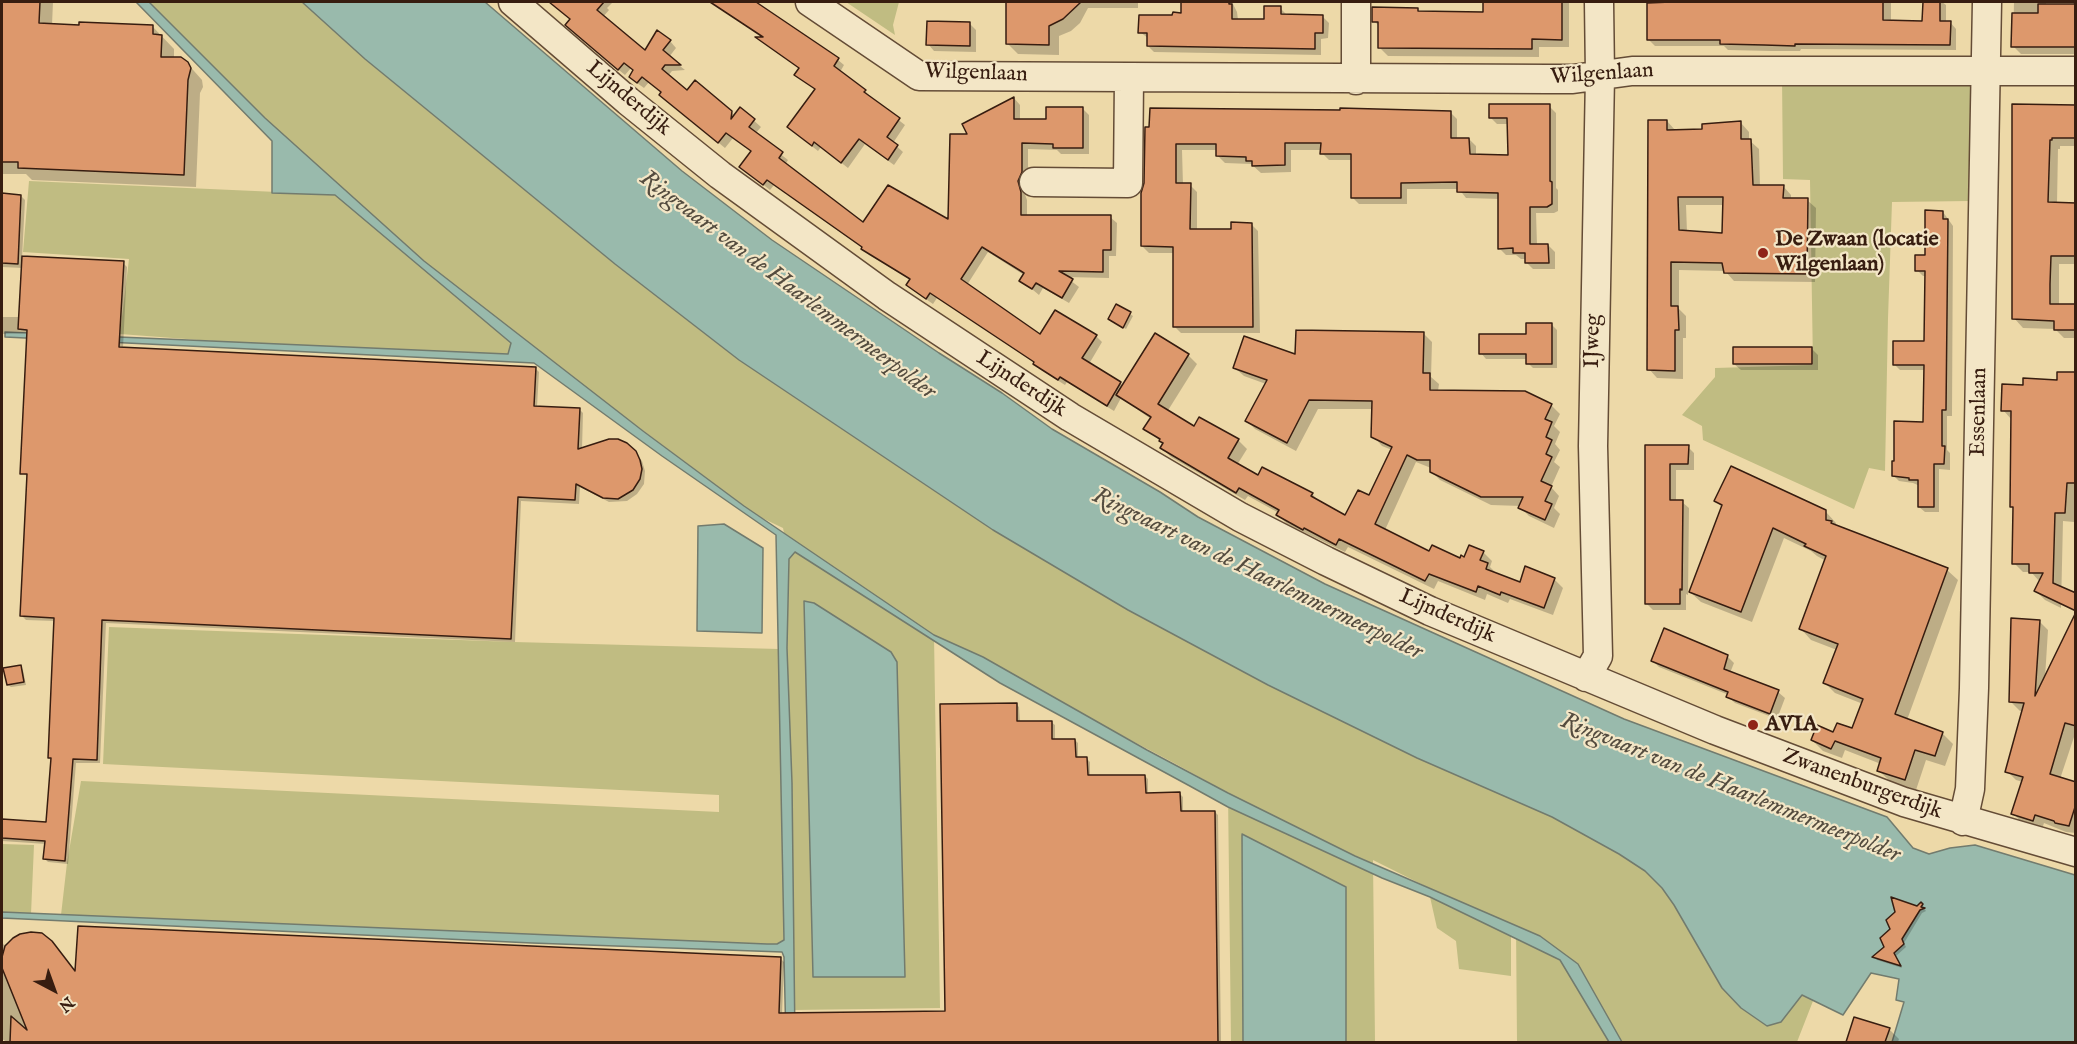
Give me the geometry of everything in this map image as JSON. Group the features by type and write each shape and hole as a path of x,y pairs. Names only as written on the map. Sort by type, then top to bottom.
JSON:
{"street":[{"name":"Lijnderdijk","path":"513,2 628,101 775,216 896,302 1070,417 1240,517 1326,561 1430,611 1586,677"},
{"name":"Wilgenlaan","path":"810,2 919,76 1356,80 1573,79 1653,70 2076,71"},
{"path":"1356,2 1356,80"},
{"name":"IJweg","path":"1586,677 1598,656 1593,446 1600,76 1599,2"},
{"name":"Essenlaan","path":"1963,821 1970,789 1973,699 1987,2"},
{"path":"1034,182 1128,183 1129,78"},
{"name":"Zwanenburgerdijk","path":"1586,677 1715,730 1859,785 1963,821 2076,852"}],"shaded area":[{"path":"141,2 302,2 365,59 615,264 739,360 993,530 1128,610 1268,685 1417,757 1552,817 1645,871 1662,888 1674,905 1722,988 1742,1008 1767,1026 1781,1021 1802,994 1813,1001 1797,1042 1517,1042 1516,926 1431,889 1373,860 1375,1042 1346,1042 1346,887 1242,835 1243,1042 1231,1042 1228,793 934,636 940,1008 794,1010 792,783 787,648 789,559 783,528 744,506 593,393 511,343 508,354 226,342 120,334 129,259 23,252 29,181 345,195"},
{"path":"846,2 899,2 893,25 895,35"},
{"path":"1973,75 1970,201 1892,202 1885,471 1869,468 1854,509 1703,440 1702,426 1682,415 1715,377 1715,368 1813,365 1810,180 1783,179 1782,77"},
{"path":"109,627 779,649 784,941 767,944 61,915 81,781 719,812 719,795 103,764"},
{"path":"2,844 34,845 31,914 2,912"},
{"path":"1430,897 1511,935 1511,976 1459,969 1456,941 1437,928"}],"water":[{"path":"136,2 149,2 265,118 424,261 643,431 744,506 934,635 983,657 1228,793 1355,856 1540,936 1578,964 1622,1042 1609,1042 1560,960 1430,897 1382,878 1228,807 1000,683 795,552 789,559 787,648 792,783 795,1042 786,1042 782,952 532,943 2,918 2,912 767,944 777,944 784,940 776,535 534,363 5,337 5,332 508,354 511,343 335,195 272,193 272,141"},
{"name":"Ringvaart van de Haarlemmermeerpolder","path":"302,2 485,2 682,171 772,240 1002,393 1052,429 1198,517 1325,584 1624,719 1887,817 1913,848 1929,854 1950,848 1975,845 2075,875 2075,1042 1892,1042 1904,1002 1896,1000 1899,979 1871,973 1843,1015 1802,995 1781,1022 1767,1026 1741,1008 1722,988 1674,905 1662,888 1645,871 1552,817 1417,758 1268,685 1128,610 993,530 739,360 615,264 365,59"},
{"path":"724,524 763,548 762,633 697,631 698,526"},
{"path":"804,601 814,603 891,652 897,662 905,977 813,977"},
{"path":"1242,834 1346,887 1346,1042 1243,1042"}],"building":[{"path":"2,2 40,2 39,23 153,25 153,34 162,35 161,57 181,57 188,62 191,68 188,80 184,175 18,168 18,162 2,162"},
{"path":"549,2 604,2 597,10 645,50 657,30 671,40 663,50 681,65 665,65 662,69 687,90 695,80 732,111 731,119 740,107 755,119 749,127 783,152 779,158 863,222 888,185 948,219 950,134 967,134 962,124 1014,97 1014,119 1046,119 1046,107 1083,107 1083,148 1053,148 1053,144 1022,143 1022,172 1018,181 1021,192 1021,215 1111,215 1111,250 1103,250 1103,272 1059,271 1073,279 1062,298 1036,283 1032,289 1019,281 1024,273 982,247 961,279 1040,334 1055,310 1097,335 1082,358 1121,382 1107,406 1060,377 1058,380 930,293 926,299 906,285 910,279 861,249 862,247 767,180 763,185 739,167 751,151 726,133 718,143 659,95 661,92 642,77 637,83 629,77 633,70 624,63 618,70 565,25 570,19"},
{"path":"710,2 756,2 839,58 834,66 866,90 864,92 900,118 887,137 898,145 888,160 859,139 841,163 814,142 812,146 787,127 815,89 794,75 799,68 755,37 763,37"},
{"path":"1006,2 1081,2 1063,19 1049,26 1049,45 1006,44"},
{"path":"1181,2 1229,2 1232,4 1232,19 1264,19 1264,6 1281,6 1281,14 1323,15 1323,33 1315,33 1315,49 1147,46 1147,33 1138,33 1139,15 1181,13"},
{"path":"1483,2 1562,2 1562,40 1532,39 1532,49 1378,48 1378,22 1372,22 1372,7 1418,8 1418,11 1483,12"},
{"path":"1883,2 1883,20 1922,21 1923,2 1940,2 1940,21 1951,21 1950,45 1795,44 1795,46 1720,44 1720,40 1647,40 1647,3"},
{"path":"2038,4 2076,4 2076,47 2011,47 2012,13 2038,13"},
{"path":"927,21 970,22 970,46 926,45"},
{"path":"1489,104 1550,104 1552,204 1547,207 1530,207 1530,244 1548,244 1549,263 1525,263 1525,253 1513,253 1513,248 1498,249 1498,193 1457,192 1457,182 1401,183 1401,198 1351,198 1351,154 1320,154 1321,143 1285,143 1285,165 1252,166 1252,161 1246,161 1246,157 1216,156 1216,144 1176,144 1176,183 1191,183 1190,229 1231,229 1231,222 1252,223 1253,327 1173,327 1173,247 1141,246 1145,127 1149,127 1150,108 1340,110 1340,108 1451,111 1451,138 1469,138 1470,154 1508,155 1507,118 1489,118"},
{"path":"2012,104 2076,105 2076,138 2052,138 2050,140 2048,202 2076,203 2075,256 2051,256 2050,304 2076,304 2076,330 2054,330 2054,321 2012,319"},
{"path":"1648,120 1667,120 1667,130 1702,129 1702,124 1741,121 1741,139 1751,139 1753,185 1784,185 1783,198 1808,198 1807,274 1724,273 1722,263 1671,262 1671,306 1678,306 1679,330 1675,330 1675,371 1647,370","holes":["1678,197 1723,197 1722,233 1679,230"]},
{"path":"2,193 21,195 18,264 2,263"},
{"path":"1925,210 1943,211 1943,219 1948,219 1946,410 1942,410 1942,446 1945,446 1944,464 1934,464 1934,507 1918,507 1918,480 1892,476 1894,421 1923,422 1924,365 1893,365 1893,341 1924,341 1925,271 1915,271 1915,255 1925,255"},
{"path":"22,256 124,261 119,347 536,367 534,406 580,408 578,449 609,439 618,439 627,443 636,451 640,460 642,469 640,479 633,490 618,499 603,498 576,484 575,500 518,497 511,639 102,620 97,760 73,759 65,861 43,859 45,841 2,838 2,819 46,822 51,758 48,758 54,618 20,616 27,474 20,474 27,330 18,329"},
{"path":"1116,304 1131,312 1123,328 1108,319"},
{"path":"1526,323 1552,323 1552,364 1526,364 1526,354 1479,354 1479,334 1526,334"},
{"path":"1296,330 1424,332 1423,373 1430,373 1430,390 1525,391 1552,404 1545,419 1552,422 1546,437 1552,440 1546,454 1552,457 1541,481 1552,486 1545,501 1552,504 1545,520 1518,508 1523,497 1481,497 1430,472 1430,460 1417,460 1407,455 1375,524 1429,551 1432,545 1460,558 1461,555 1464,557 1469,545 1484,551 1480,560 1488,563 1486,569 1520,582 1525,566 1555,578 1544,608 1478,586 1476,592 1429,574 1425,581 1339,539 1336,545 1304,528 1303,530 1276,515 1279,510 1239,488 1236,493 1160,448 1163,443 1159,441 1160,439 1143,429 1151,417 1116,395 1155,333 1189,354 1158,404 1194,426 1199,417 1239,439 1228,458 1258,475 1262,467 1313,493 1311,496 1345,515 1358,490 1369,495 1392,447 1371,437 1372,401 1309,400 1287,443 1245,421 1267,380 1233,368 1244,336 1295,354"},
{"path":"1733,347 1812,347 1812,364 1733,364"},
{"path":"2057,372 2076,372 2076,483 2067,483 2065,513 2055,513 2053,583 2076,593 2076,611 2034,591 2043,573 2029,573 2029,564 2012,564 2011,411 2001,411 2002,384 2023,385 2023,378 2057,380"},
{"path":"1645,445 1689,445 1688,464 1670,464 1670,500 1683,500 1680,604 1645,604"},
{"path":"1731,466 1826,510 1826,520 1832,521 1831,523 1948,568 1895,714 1943,732 1935,756 1915,750 1905,780 1877,771 1881,758 1835,741 1831,749 1811,740 1817,725 1833,732 1837,723 1852,728 1863,699 1823,683 1838,644 1799,629 1826,556 1773,528 1741,612 1689,592 1722,505 1714,501"},
{"path":"2076,612 2076,726 2065,723 2050,774 2076,782 2076,804 2069,826 2035,815 2033,821 2011,814 2023,777 2005,772 2024,703 2009,702 2011,618 2040,620 2035,696"},
{"path":"1664,628 1728,655 1724,669 1779,690 1770,714 1726,697 1728,692 1651,661"},
{"path":"21,665 24,682 7,685 3,668"},
{"path":"1017,703 1017,721 1052,721 1052,739 1075,739 1076,757 1087,757 1088,775 1145,775 1146,793 1180,792 1181,811 1215,811 1218,1042 10,1042 11,1016 27,1030 2,968 5,946 20,934 42,933 52,941 75,971 78,926 781,957 779,1013 945,1011 940,704"},
{"path":"1891,897 1917,906 1921,902 1923,904 1921,907 1925,908 1920,910 1902,939 1904,944 1894,953 1901,966 1872,957 1884,947 1880,938 1890,929 1886,920 1895,912"},
{"path":"1854,1017 1890,1028 1885,1042 1846,1042"}],"place":[{"name":"De Zwaan (locatie Wilgenlaan)","path":"1763,253"},
{"name":"AVIA","path":"1753,725"}]}
